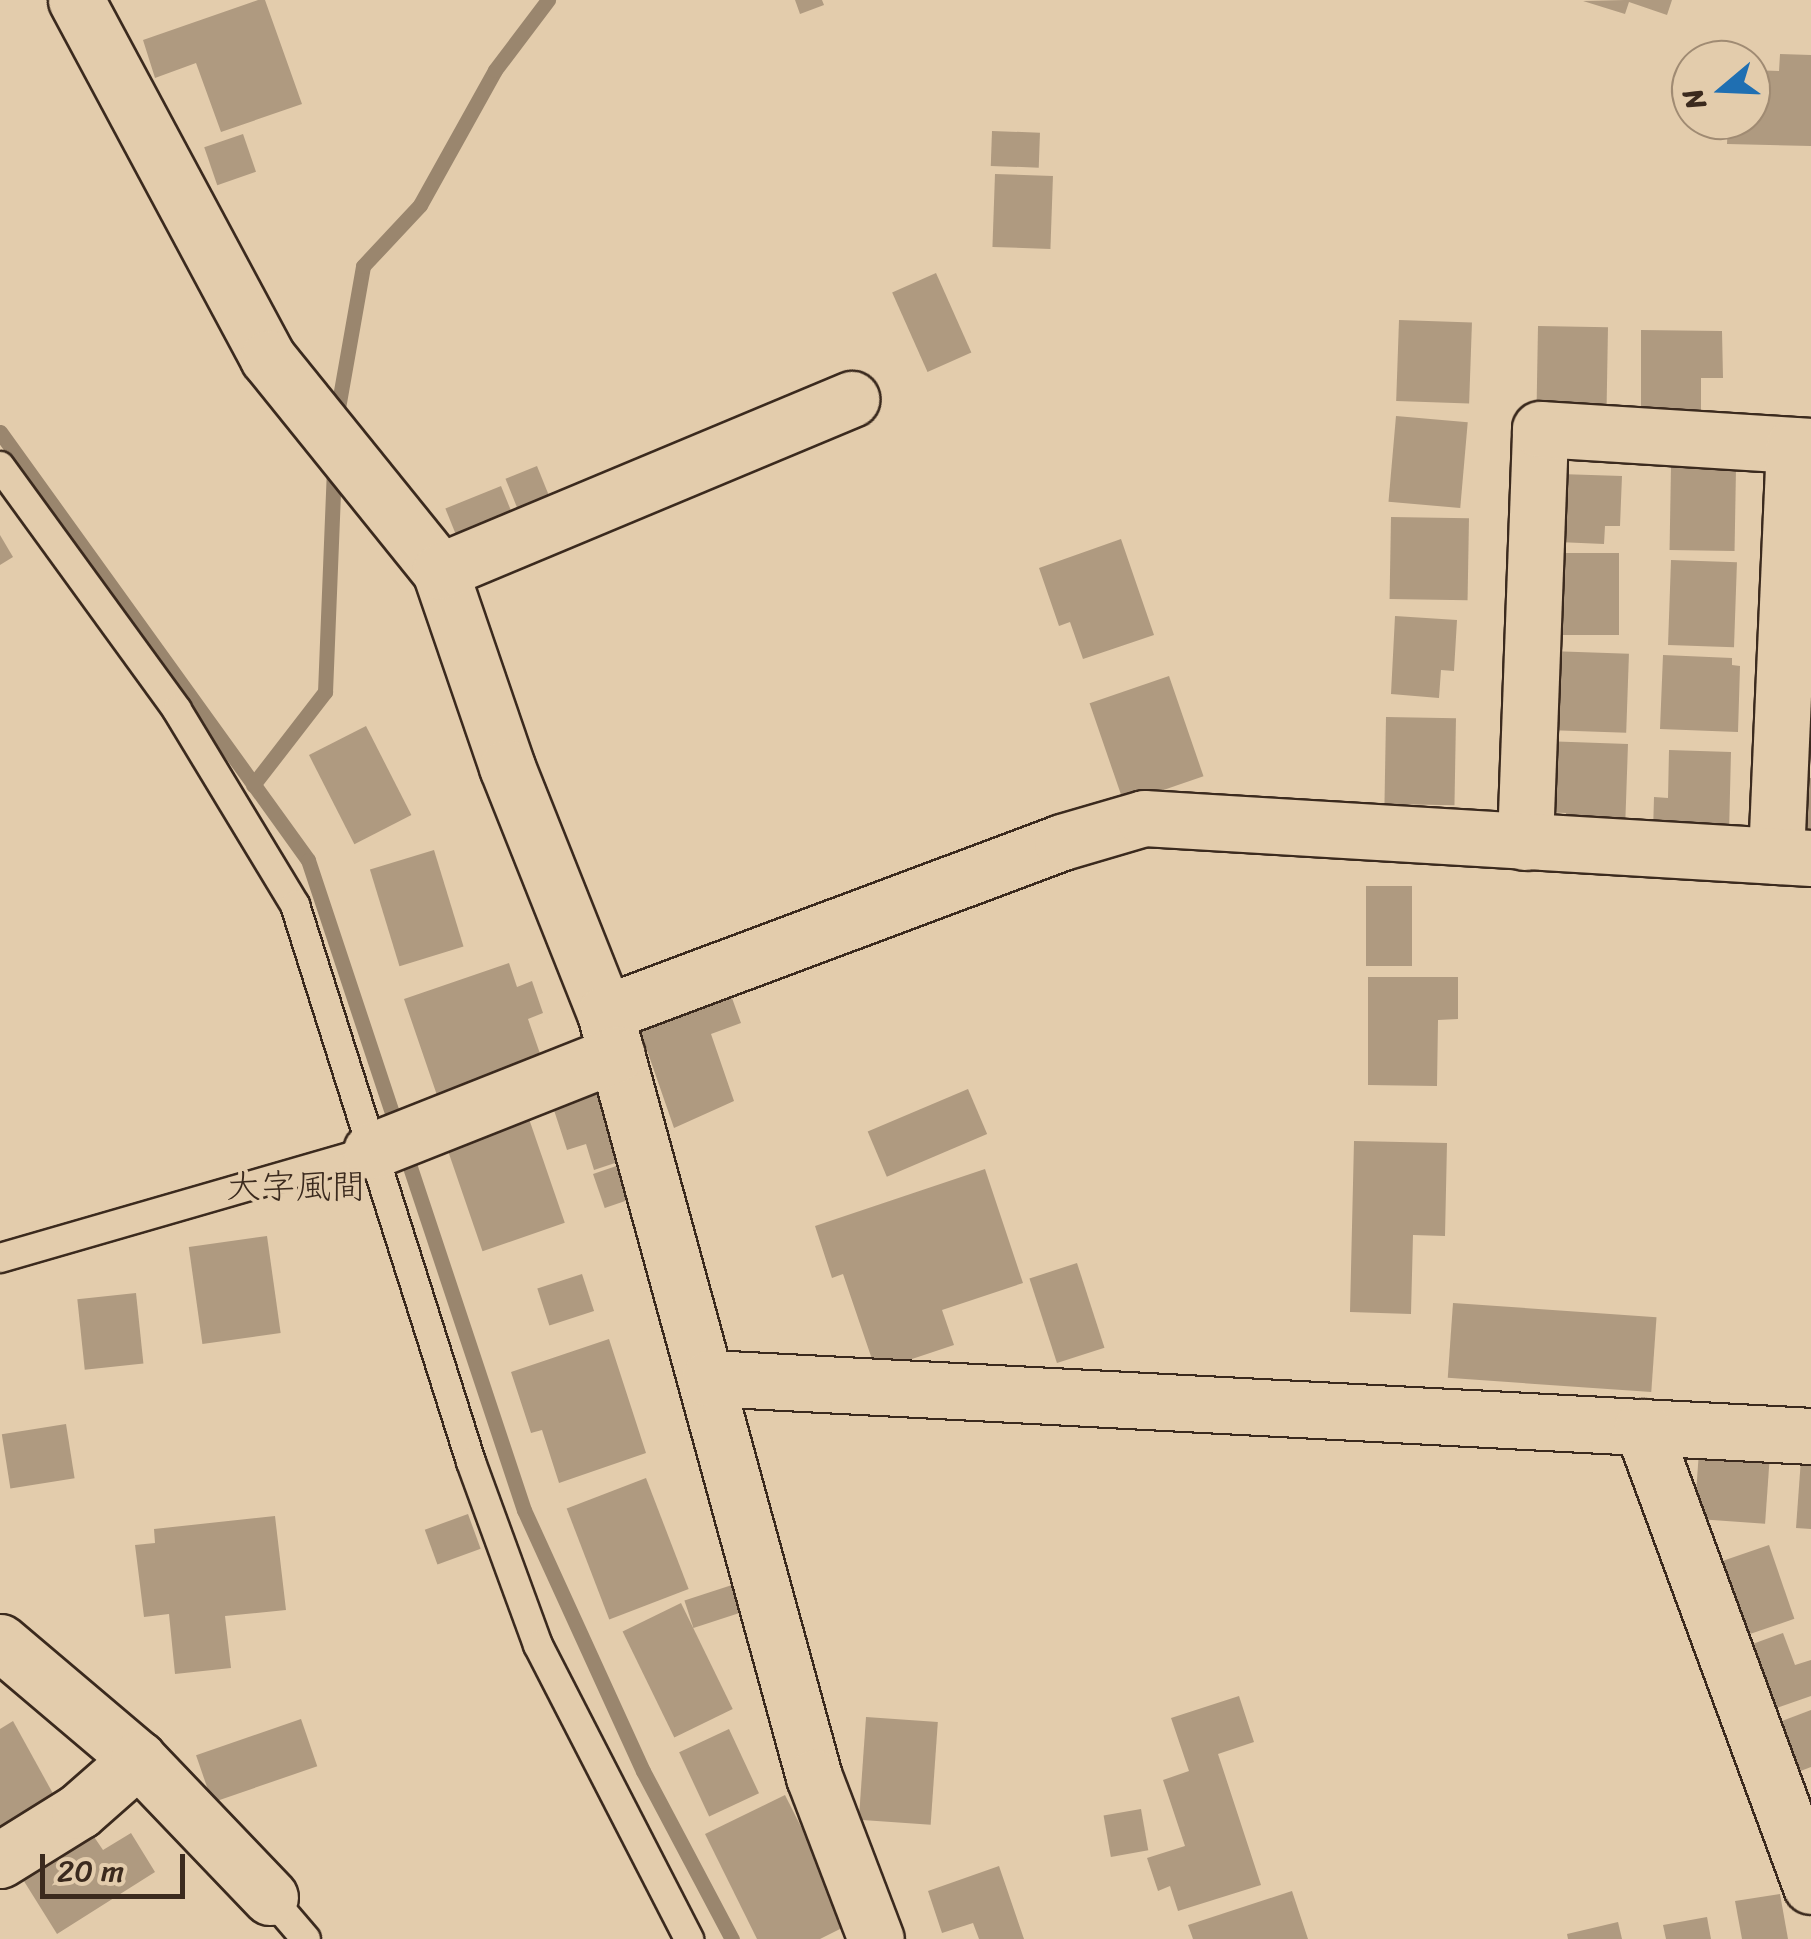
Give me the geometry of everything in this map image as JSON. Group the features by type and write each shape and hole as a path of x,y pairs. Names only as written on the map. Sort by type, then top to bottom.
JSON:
{"street":[{"path":"76,0 268,358 440,571 507,767 610,1033 709,1378 814,1776 876,1939"},
{"path":"440,571 851,399"},
{"path":"387,1146 610,1033 1062,842 1144,818 1525,842 1793,857 1803,446 1540,429 1525,842"},
{"path":"709,1378 1811,1436"},
{"path":"1642,1427 1811,1886"},
{"path":"0,1642 138,1759 270,1897"},
{"path":"0,1860 79,1811 138,1759"}],"lane":[{"path":"0,466 176,710 295,905 387,1146 470,1462 538,1645 690,1939"},
{"path":"0,1258 387,1146"},
{"path":"270,1897 306,1939"}],"building":[{"path":"265,0 302,104 221,132 196,63 155,78 143,40"},
{"path":"795,0 822,0 824,5 800,14"},
{"path":"1672,0 1667,15 1629,2 1625,14 1583,1"},
{"path":"1780,54 1811,55 1811,146 1727,144 1727,140 1771,140 1771,71 1779,71"},
{"path":"992,131 1040,133 1039,168 991,166"},
{"path":"243,134 256,172 217,185 204,147"},
{"path":"995,174 1053,176 1050,249 992,247"},
{"path":"936,273 971,352 928,372 892,293"},
{"path":"1399,320 1472,323 1469,403 1396,401"},
{"path":"1538,326 1608,327 1607,405 1537,404"},
{"path":"1641,330 1722,331 1723,378 1701,378 1701,412 1641,412"},
{"path":"1396,416 1468,422 1460,508 1389,502"},
{"path":"537,466 549,496 517,508 505,479"},
{"path":"1671,467 1736,468 1735,551 1670,550"},
{"path":"1560,474 1622,476 1620,526 1605,526 1604,544 1558,542"},
{"path":"501,486 515,521 460,544 445,508"},
{"path":"1391,517 1469,518 1468,600 1390,599"},
{"path":"0,535 13,557 0,565"},
{"path":"1121,539 1154,635 1083,659 1070,622 1059,626 1039,568"},
{"path":"1550,553 1619,553 1619,635 1550,635"},
{"path":"1671,560 1737,562 1734,647 1668,645"},
{"path":"1395,616 1457,620 1454,671 1441,670 1439,698 1391,694"},
{"path":"1549,651 1629,654 1626,733 1546,730"},
{"path":"1663,655 1732,658 1732,665 1740,666 1738,732 1660,729"},
{"path":"1169,676 1204,776 1124,804 1090,703"},
{"path":"1386,717 1456,718 1454,805 1384,804"},
{"path":"366,726 411,815 354,844 309,755"},
{"path":"1543,741 1628,744 1625,831 1566,829 1566,813 1542,812"},
{"path":"1669,750 1731,752 1729,834 1653,832 1654,797 1668,798"},
{"path":"1802,778 1811,778 1811,835 1802,835"},
{"path":"434,850 464,947 399,966 370,870"},
{"path":"1366,886 1412,886 1412,966 1366,966"},
{"path":"509,963 517,987 532,981 543,1013 528,1019 545,1068 440,1104 404,999"},
{"path":"1368,977 1458,977 1458,1019 1438,1020 1437,1086 1368,1085"},
{"path":"732,998 741,1023 711,1034 734,1101 674,1128 640,1030"},
{"path":"612,1084 627,1159 594,1170 586,1144 567,1150 552,1104"},
{"path":"968,1089 987,1134 887,1177 868,1132"},
{"path":"528,1116 565,1223 483,1251 446,1144"},
{"path":"1354,1141 1447,1143 1445,1236 1413,1235 1411,1314 1350,1312"},
{"path":"628,1162 640,1196 605,1208 593,1174"},
{"path":"985,1169 1023,1283 942,1310 954,1345 876,1371 843,1274 832,1278 815,1226"},
{"path":"267,1236 281,1333 202,1344 189,1247"},
{"path":"1077,1263 1105,1348 1057,1363 1029,1278"},
{"path":"582,1274 594,1311 549,1326 537,1289"},
{"path":"136,1293 143,1364 85,1370 77,1299"},
{"path":"1453,1303 1657,1317 1651,1392 1448,1378"},
{"path":"609,1339 646,1453 559,1483 542,1430 531,1433 511,1372"},
{"path":"66,1424 75,1478 10,1488 2,1434"},
{"path":"1699,1451 1770,1456 1765,1524 1694,1519"},
{"path":"1801,1459 1811,1459 1811,1529 1796,1528"},
{"path":"646,1478 689,1589 609,1620 567,1508"},
{"path":"468,1514 481,1549 437,1565 425,1530"},
{"path":"275,1516 286,1610 225,1616 231,1668 175,1674 169,1614 144,1617 135,1545 155,1543 154,1529"},
{"path":"1769,1545 1794,1619 1740,1637 1715,1564"},
{"path":"732,1585 741,1613 693,1628 684,1600"},
{"path":"681,1603 733,1709 674,1738 623,1631"},
{"path":"1783,1633 1795,1665 1811,1660 1811,1696 1759,1714 1736,1650"},
{"path":"1239,1696 1254,1742 1218,1754 1261,1885 1178,1911 1170,1886 1158,1891 1147,1858 1185,1846 1163,1780 1189,1771 1171,1718"},
{"path":"1811,1710 1811,1767 1782,1778 1763,1728"},
{"path":"866,1717 938,1722 931,1825 859,1820"},
{"path":"301,1719 317,1766 212,1802 196,1755"},
{"path":"13,1721 56,1799 0,1829 0,1729"},
{"path":"729,1729 759,1793 709,1817 679,1752"},
{"path":"785,1795 850,1924 820,1939 757,1939 705,1834"},
{"path":"1141,1809 1148,1850 1111,1857 1104,1816"},
{"path":"86,1825 103,1850 131,1833 155,1872 57,1934 17,1870"},
{"path":"999,1866 1024,1939 979,1939 973,1923 942,1933 928,1891"},
{"path":"1292,1891 1308,1939 1193,1939 1188,1925"},
{"path":"1780,1894 1788,1939 1742,1939 1735,1901"},
{"path":"1707,1917 1711,1939 1666,1939 1663,1925"},
{"path":"1618,1922 1622,1939 1568,1939 1567,1934"}],"waterway":[{"path":"338,408 363,266 420,205 495,70 548,0"},
{"path":"0,432 308,860 524,1510 643,1771 732,1939"},
{"path":"253,785 325,692 334,470"}],"district":[{"name":"大字風間","path":"296,1186"}]}
